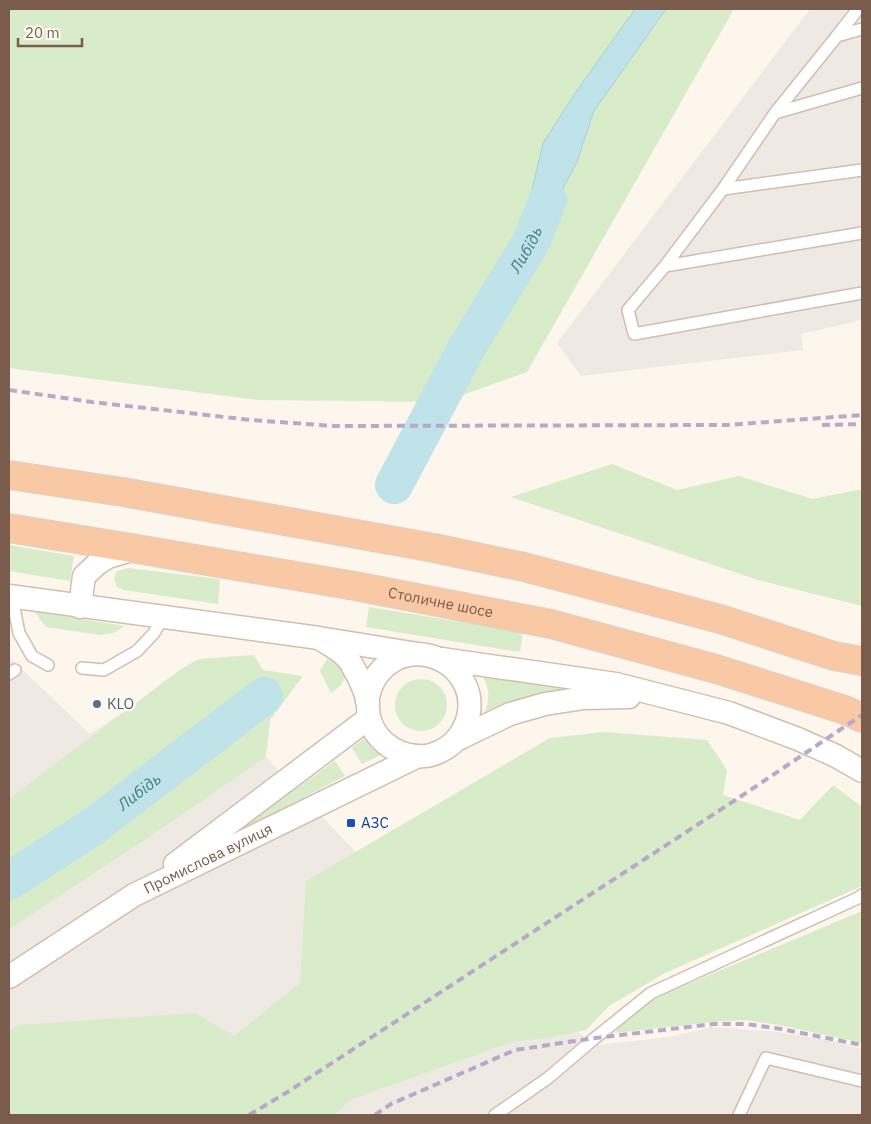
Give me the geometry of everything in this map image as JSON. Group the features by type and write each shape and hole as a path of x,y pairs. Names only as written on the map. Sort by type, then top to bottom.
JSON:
{"highway":[{"path":"9,475 151,497 434,548 524,567 720,619 834,656 862,661"},
{"name":"Столичне шосе","path":"9,528 355,586 552,624 716,669 845,710 862,718"}],"street":[{"path":"80,607 84,576 96,564 108,556 137,549"},
{"path":"10,597 319,638 430,655 442,659 616,684 729,713 798,739 862,770"},
{"path":"319,638 339,650 353,665 374,730 382,741 393,749 405,754 418,756 446,749 456,740 465,727 470,712 469,696 464,681 455,669 442,659"},
{"path":"134,895 368,710 371,686 378,673 390,663 403,656 418,654"},
{"path":"456,740 510,714 545,704 584,698 662,696"},
{"name":"Промислова вулиця","path":"9,977 134,895 418,756"}],"lane":[{"path":"858,9 775,113 723,189 665,266 628,310 634,334 862,293"},
{"path":"837,36 862,29"},
{"path":"775,113 862,88"},
{"path":"723,189 862,170"},
{"path":"665,266 862,233"},
{"path":"10,597 19,633 32,656 48,665"},
{"path":"82,668 104,670 137,651 154,633 163,617"},
{"path":"495,1115 548,1078 651,993 862,895"},
{"path":"739,1115 766,1058 862,1081"}],"shaded area":[{"path":"810,9 862,9 862,320 801,334 803,350 581,376 557,343"},
{"path":"9,657 90,734 185,671 432,933 597,1045 669,1037 712,1027 778,1032 838,1042 862,1049 862,1115 9,1115"}],"green space":[{"path":"9,9 734,9 527,372 443,402 258,400 9,368"},
{"path":"612,464 677,490 739,476 813,499 862,489 862,606 758,580 511,497"},
{"path":"9,545 74,556 70,581 9,571"},
{"path":"128,568 220,579 218,604 124,590 117,587 114,578 117,571"},
{"path":"369,607 523,632 520,652 366,627"},
{"path":"34,611 124,626 114,633 100,635 46,627"},
{"path":"254,655 263,670 303,676 270,720 266,757 9,929 9,799 181,669 199,659"},
{"path":"329,655 347,675 340,686 331,693 320,671"},
{"path":"481,674 603,689 553,692 510,701 485,712 488,693"},
{"path":"421,679 435,683 443,691 447,705 443,719 435,727 421,731 407,727 399,719 395,705 399,691 407,683"},
{"path":"604,732 707,740 727,770 723,795 800,820 833,785 862,807 862,886 665,973 609,1006 586,1030 548,1038 512,1042 350,1100 335,1115 9,1115 9,1031 18,1025 195,1013 234,1036 300,983 306,881 550,738"},
{"path":"367,736 372,748 381,755 362,764 352,748"},
{"path":"335,761 345,776 230,836"},
{"path":"862,911 862,1043 784,1026 746,1020 615,1033 625,1018 664,994"}],"water":[{"path":"635,9 666,9 594,111 577,162 551,211 533,253 520,241 543,143 578,89"}],"waterway":[{"name":"Либідь","path":"394,485 466,349 531,242 548,200"},
{"name":"Либідь","path":"9,881 91,828 264,696"}],"railway":[{"path":"9,390 92,402 251,420 334,426 727,425 862,415"},
{"path":"822,425 862,424"},
{"path":"249,1115 286,1093 740,797 862,715"},
{"path":"375,1115 391,1104 515,1050 595,1038 714,1024 746,1024 862,1045"}],"place":[{"name":"KLO","path":"97,704"},
{"name":"АЗС","path":"351,823"}]}
